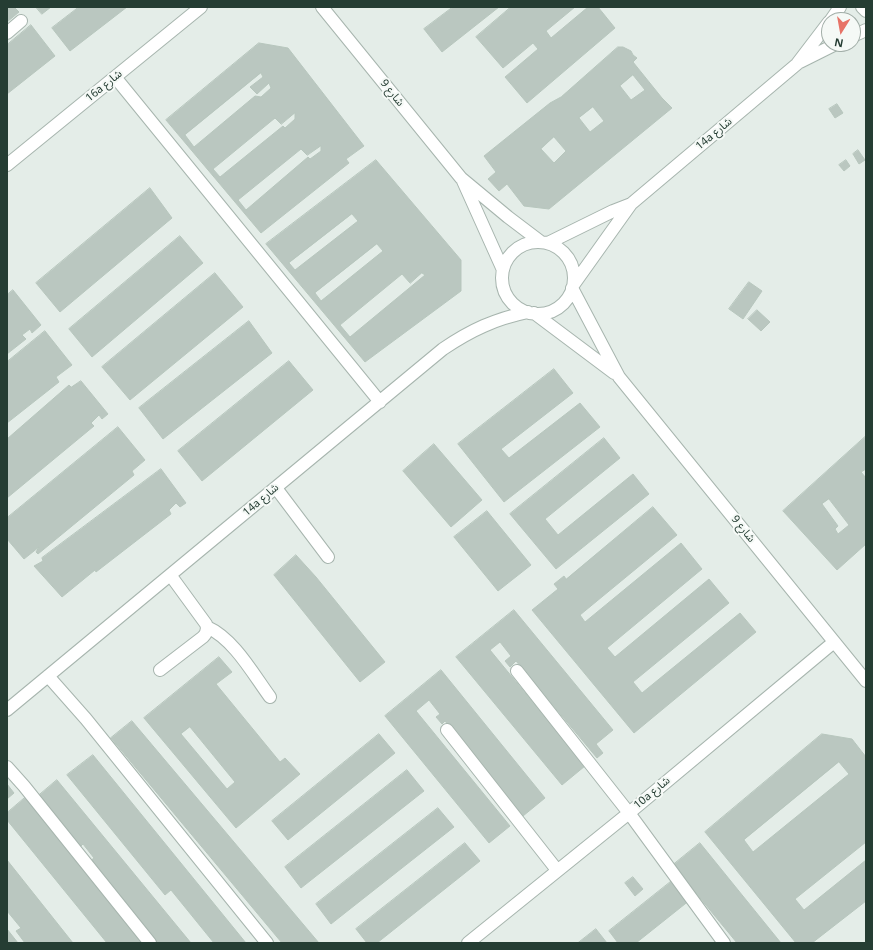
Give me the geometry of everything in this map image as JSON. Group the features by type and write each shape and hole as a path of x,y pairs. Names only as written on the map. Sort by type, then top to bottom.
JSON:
{"street":[{"name":"16a شارع","path":"7,165 201,7"},
{"name":"شارع 9","path":"322,7 461,178 508,217 544,243"},
{"path":"862,7 866,11"},
{"path":"7,33 21,22"},
{"name":"14a شارع","path":"573,286 631,204 797,64 821,33"},
{"name":"14a شارع","path":"797,64 821,52"},
{"path":"115,77 380,402"},
{"name":"شارع 9","path":"461,178 503,270"},
{"name":"14a شارع","path":"544,243 631,204"},
{"path":"533,242 544,243 560,249 569,259 574,271 573,286 564,303 554,310 542,314 531,313 517,307 507,297 502,284 503,270 509,257 520,247 533,242"},
{"name":"شارع 9","path":"573,286 619,377 866,681"},
{"name":"شارع 9","path":"531,313 619,377"},
{"name":"14a شارع","path":"7,710 171,576 443,349 473,330 491,322 531,313"},
{"path":"276,488 328,557"},
{"path":"171,576 207,627 220,633 230,643 270,697"},
{"path":"160,670 203,637 206,634 207,627"},
{"name":"10a شارع","path":"468,943 629,813 834,642"},
{"path":"517,671 629,813 724,943"},
{"path":"48,676 86,719 267,943"},
{"path":"447,730 557,870"},
{"path":"7,767 24,786 150,943"}],"building":[{"path":"7,7 14,7 19,12 7,22"},
{"path":"36,7 51,7 42,14"},
{"path":"79,7 127,7 70,51 52,28"},
{"path":"453,7 499,7 442,52 424,29"},
{"path":"511,7 575,7 546,31 551,38 588,7 598,7 615,28 527,103 505,77 538,49 533,43 503,68 476,37"},
{"path":"31,25 55,56 7,94 7,45"},
{"path":"259,43 288,48 364,146 346,159 349,163 261,233 166,120","holes":["261,73 263,77 250,87 257,94 269,83 271,88 261,97 255,96 194,147 185,135","295,113 295,119 285,128 283,126 220,177 213,169 275,118 281,124","321,146 321,151 310,159 308,157 246,210 238,200 301,149 307,155"]},
{"path":"618,47 623,47 631,51 637,58 633,62 672,108 549,209 524,206 507,184 499,191 488,179 496,172 484,156 550,103 561,97","holes":["633,75 645,90 631,100 620,86","593,107 604,121 590,132 579,118","554,137 566,151 554,163 541,149"]},
{"path":"837,104 843,113 835,118 829,109"},
{"path":"858,150 865,160 859,164 853,154"},
{"path":"376,160 461,260 461,291 365,362 266,244","holes":["352,214 358,221 295,270 289,263","377,244 383,251 321,301 315,293","422,273 425,275 350,337 340,325 402,274 410,283"]},
{"path":"846,160 850,166 844,171 839,165"},
{"path":"150,188 172,218 60,312 36,283"},
{"path":"180,236 203,263 92,357 69,329"},
{"path":"215,273 243,307 130,400 102,367"},
{"path":"749,282 762,291 743,319 729,309"},
{"path":"13,290 41,325 32,333 30,329 22,335 26,339 7,354 7,295"},
{"path":"757,310 770,322 761,331 748,319"},
{"path":"249,321 272,353 163,439 139,408"},
{"path":"45,331 72,365 56,377 59,382 7,423 7,362"},
{"path":"289,361 313,390 202,481 178,451"},
{"path":"554,369 573,393 501,449 509,458 580,403 600,427 504,502 458,444"},
{"path":"81,381 108,414 102,419 99,415 91,423 94,426 7,498 7,439 69,385 71,387"},
{"path":"118,427 145,460 132,471 134,475 38,554 36,552 39,547 24,559 7,539 7,518"},
{"path":"866,436 866,469 861,472 866,478 866,544 837,570 783,511","holes":["829,499 849,525 838,534 835,529 838,526 822,504"]},
{"path":"604,438 620,458 545,519 558,535 633,474 649,494 556,569 510,514"},
{"path":"434,444 482,500 451,527 403,471"},
{"path":"161,469 186,503 180,507 176,503 169,510 171,514 96,572 95,570 62,597 34,566 43,561 42,558"},
{"path":"653,507 677,535 580,615 585,622 681,543 702,569 607,648 615,657 709,579 729,603 633,682 642,693 740,613 756,632 634,733 532,610 558,589 554,584 564,576 566,579"},
{"path":"487,511 531,565 498,591 454,537"},
{"path":"296,555 316,577 385,662 360,682 274,575"},
{"path":"514,610 613,730 596,744 603,753 597,758 516,661 510,667 505,661 511,656 500,642 490,650 585,766 562,785 456,657"},
{"path":"219,657 232,672 216,684 280,762 285,758 300,774 236,828 144,718","holes":["190,727 235,782 227,789 181,734"]},
{"path":"441,670 545,798 523,816 445,721 442,724 436,717 440,714 429,700 416,711 510,826 489,843 385,716"},
{"path":"132,721 319,943 282,943 111,738"},
{"path":"379,734 395,753 288,840 272,821"},
{"path":"822,734 852,739 866,757 866,842 795,899 804,910 866,860 866,901 812,943 796,943 705,832","holes":["839,762 849,774 753,852 744,840"]},
{"path":"93,755 246,943 214,943 171,890 165,895 67,775"},
{"path":"407,770 424,791 301,888 285,867"},
{"path":"57,780 191,943 155,943 89,862 94,858 83,844 79,848 37,797"},
{"path":"7,784 14,793 7,799"},
{"path":"27,796 147,943 107,943 7,820 7,813"},
{"path":"438,808 454,827 331,924 316,904"},
{"path":"465,843 480,861 377,943 367,943 356,929"},
{"path":"700,843 781,943 737,943 673,865"},
{"path":"7,860 73,943 25,943 16,931 21,928 7,911"},
{"path":"633,877 643,889 635,896 625,883"},
{"path":"673,880 690,900 636,943 618,943 609,931"},
{"path":"7,929 18,943 7,943"},
{"path":"596,929 607,943 578,943"}]}
